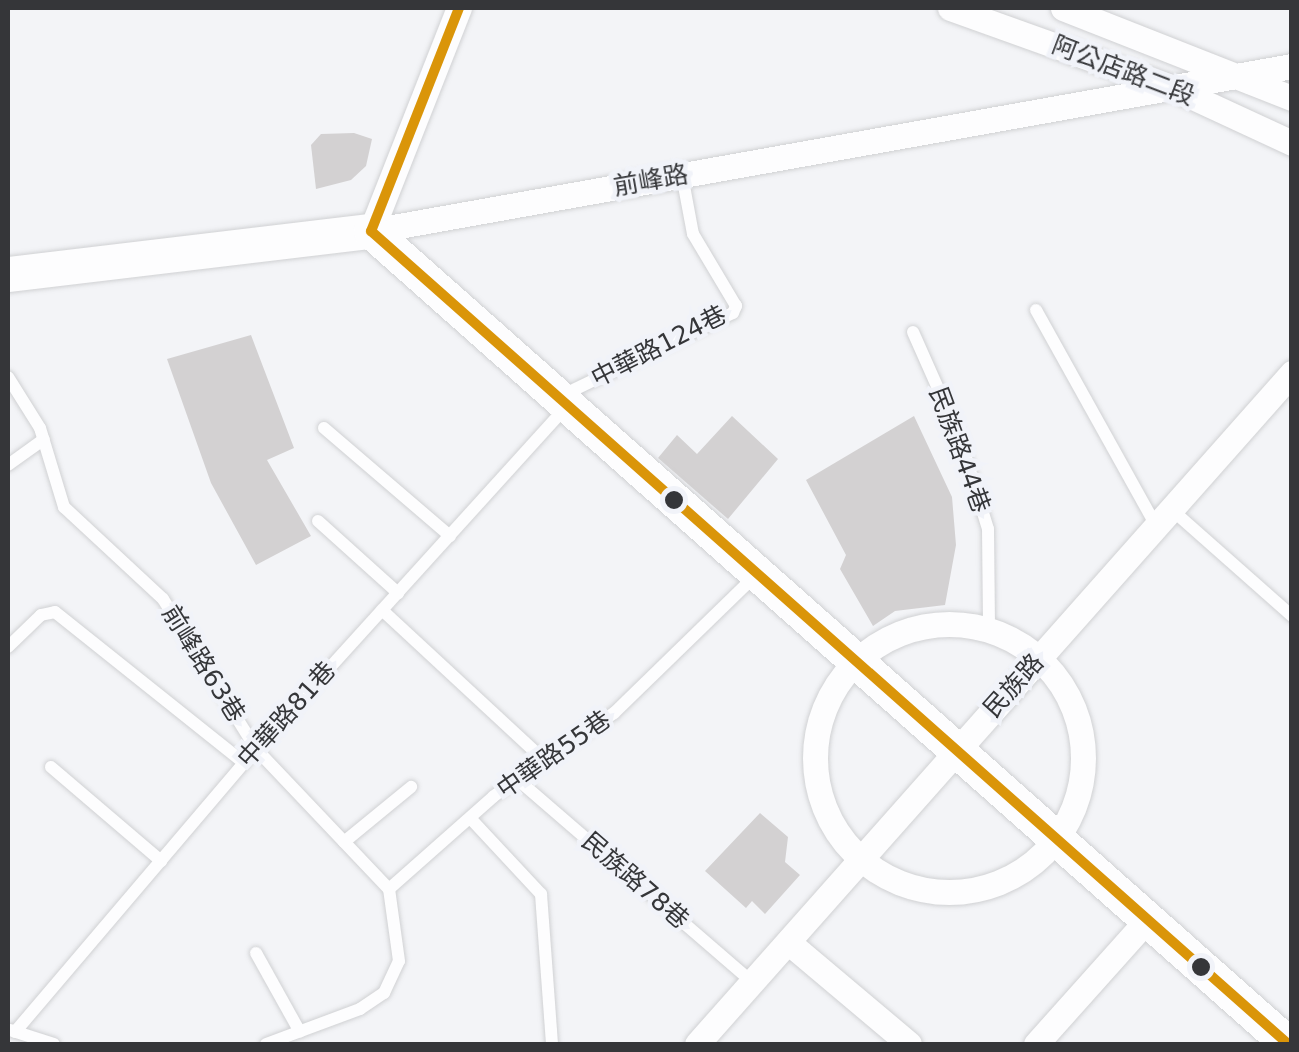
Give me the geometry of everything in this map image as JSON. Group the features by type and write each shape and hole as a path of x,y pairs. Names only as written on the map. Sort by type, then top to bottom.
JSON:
{"main road":[{"name":"前峰路","path":"8,274 371,231"},
{"path":"371,231 1288,1044"}],"street":[{"name":"阿公店路二段","path":"950,8 1171,87 1292,143"},
{"name":"阿公店路二段","path":"1063,8 1243,75 1292,98"},
{"path":"371,231 451,9"},
{"name":"前峰路","path":"371,231 1292,66"},
{"name":"民族路","path":"697,1044 1292,373"},
{"path":"921,626 988,631 1039,658 1066,690 1081,729 1084,771 1057,840 1017,875 978,890 936,893 895,882 860,860 832,827 822,801 815,745 826,704 856,661 921,626"},
{"path":"1036,1044 1147,920"},
{"path":"788,942 908,1044"}],"lane":[{"name":"中華路124巷","path":"563,402 733,313 736,306 693,234 682,175"},
{"path":"1036,310 1163,518 1292,616"},
{"name":"民族路44巷","path":"913,332 960,438 988,529 988,631"},
{"name":"前峰路63巷","path":"8,377 44,439 64,507 163,599 256,749 389,890"},
{"name":"中華路81巷","path":"11,1031 256,749 450,536 563,402"},
{"path":"324,428 450,536"},
{"path":"8,464 44,439"},
{"path":"318,521 398,592"},
{"name":"中華路55巷","path":"389,890 518,779 614,713 757,574"},
{"path":"382,610 544,760"},
{"path":"8,647 41,615 55,612 244,763"},
{"path":"52,767 161,860"},
{"name":"民族路78巷","path":"518,779 752,982"},
{"path":"344,842 411,786"},
{"path":"471,818 541,894 552,1044"},
{"path":"266,1044 375,1002 394,976 389,890"},
{"path":"256,952 300,1032"},
{"path":"11,1031 54,1044"}],"building":[{"path":"354,133 372,139 366,166 351,180 316,189 311,145 321,134"},
{"path":"251,335 294,448 267,460 311,536 256,565 211,483 167,359"},
{"path":"732,416 778,459 728,519 658,458 677,435 697,454"},
{"path":"914,416 952,497 956,545 945,605 895,611 873,626 840,569 846,555 806,480"},
{"path":"760,813 788,837 785,862 800,875 765,914 752,901 746,908 705,871"}],"transit line":[{"path":"459,8 371,231 1288,1044"}]}
